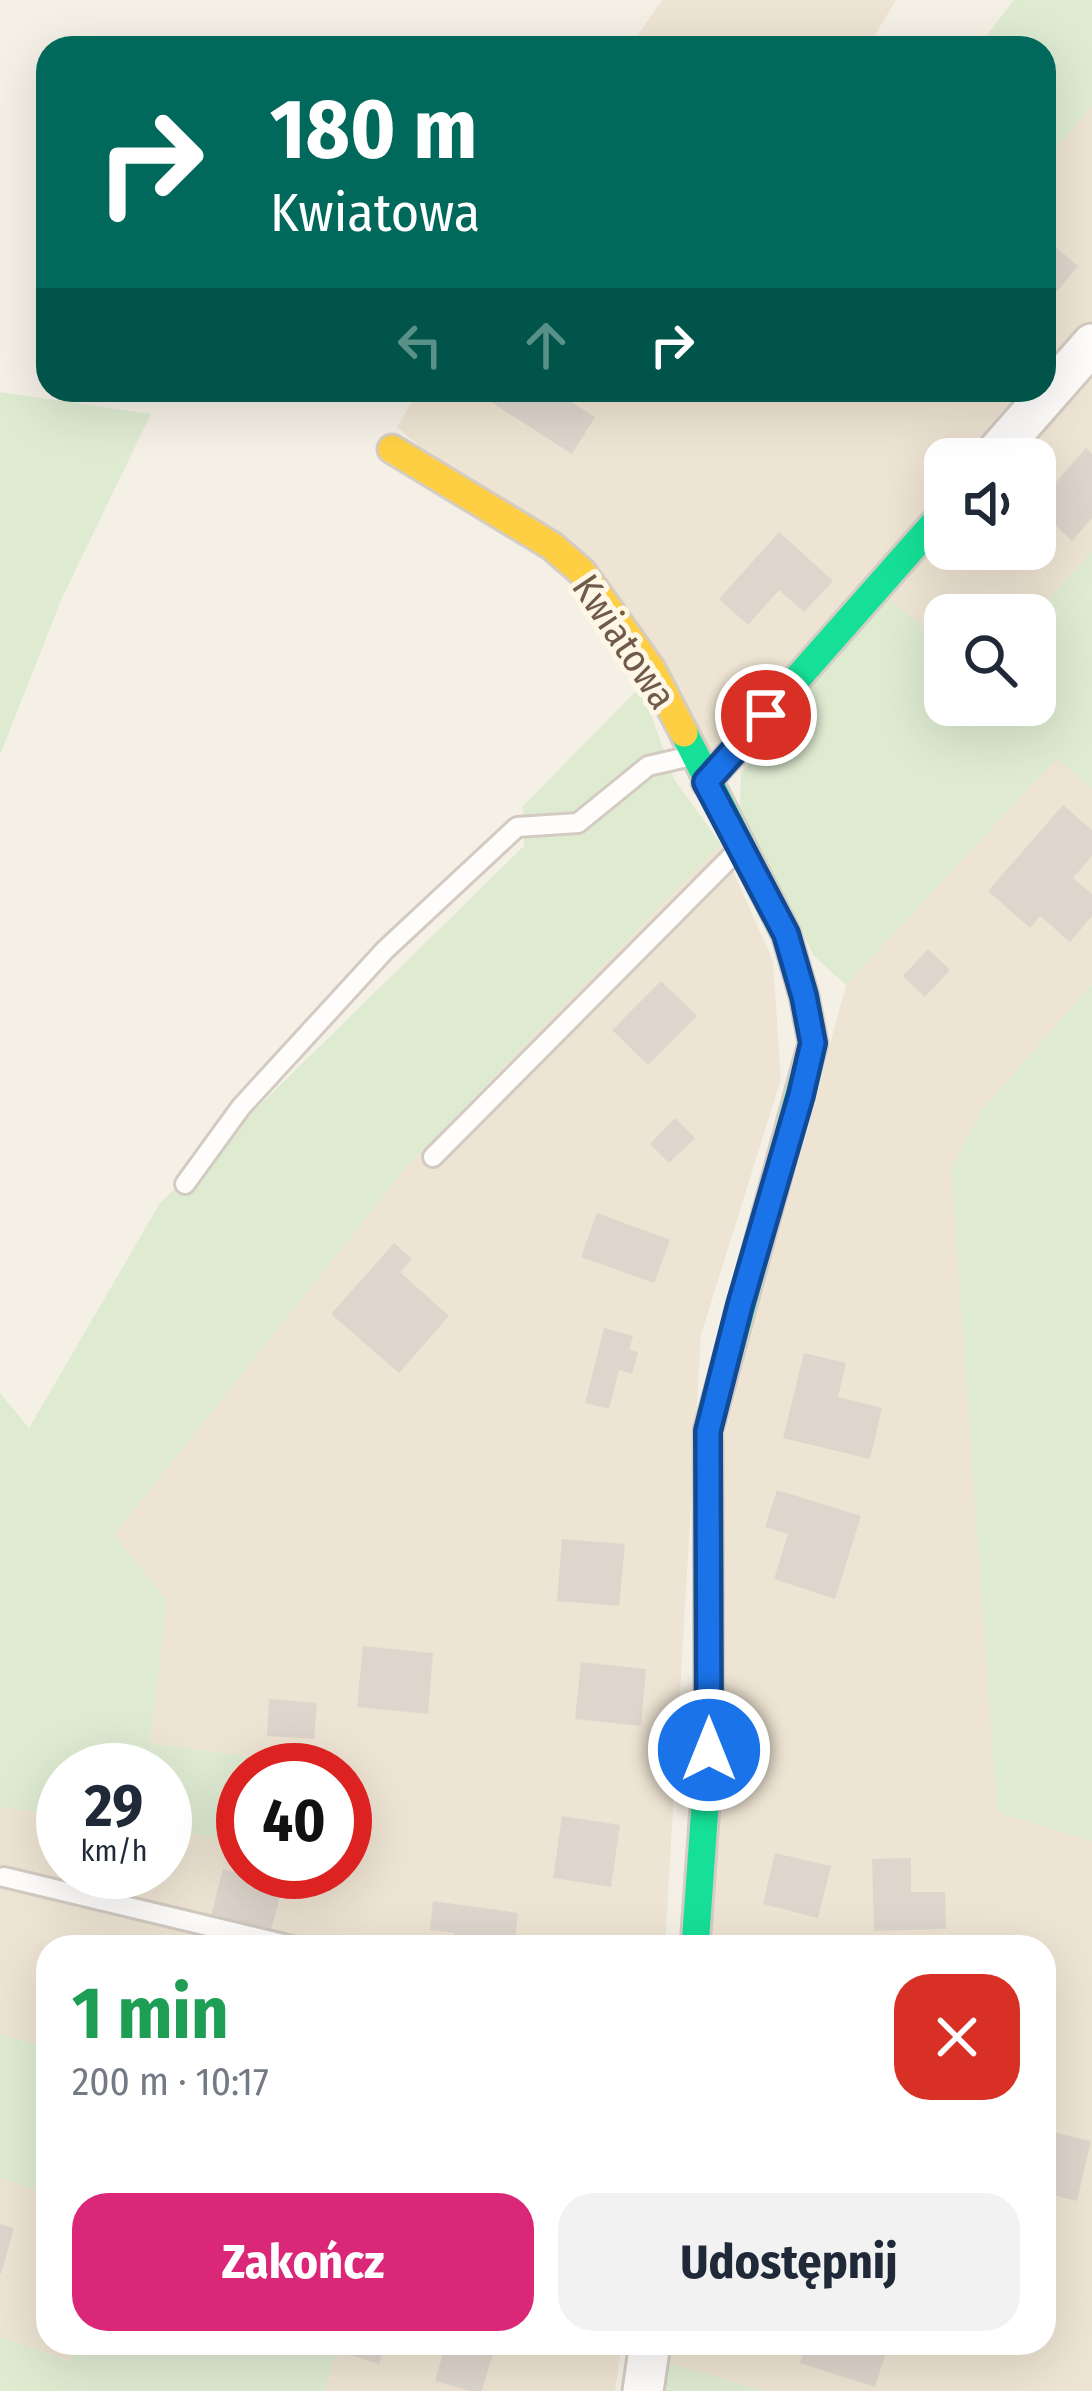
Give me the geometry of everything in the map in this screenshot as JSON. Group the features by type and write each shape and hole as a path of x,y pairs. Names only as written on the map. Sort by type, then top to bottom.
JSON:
{"street":[{"path":"1056,385 1092,344"},
{"path":"1009,438 1041,402"},
{"name":"Kwiatowa","path":"392,449 552,546 582,572 651,669 786,934 804,996 813,1043 708,1431 709,1750 696,1935"},
{"path":"706,782 924,535"},
{"path":"643,2391 648,2355"}],"lane":[{"path":"185,1184 241,1107 368,968 517,826 578,823 648,766 693,755"},
{"path":"433,1157 740,848"},
{"path":"4,1877 246,1935"}],"shaded area":[{"path":"662,0 896,0 874,36 637,36"},
{"path":"1092,106 1092,551 1054,594 924,594 924,628 870,584 715,757 646,639 397,427 412,402 1056,402 1056,149"},
{"path":"1058,757 1092,789 1092,984 982,1110 997,1812 1092,1841 1092,2391 765,2391 668,2363 669,2355 1056,2355 1056,1935 712,1935 723,1441 846,985"},
{"path":"721,844 773,961 781,1079 701,1335 666,1935 36,1935 36,2044 0,2034 0,1807 36,1812 36,1899 192,1899 192,1834 216,1837 216,1899 372,1899 372,1743 216,1743 216,1752 192,1749 192,1743 150,1743 167,1601 114,1535 408,1165"},
{"path":"0,2178 36,2191 36,2349 0,2337"},
{"path":"335,2355 620,2355 615,2391 324,2391"}],"green space":[{"path":"1014,0 1092,0 1092,106 1056,149 1056,36 986,36"},
{"path":"0,392 36,397 36,402 151,414 62,598 0,755"},
{"path":"1092,551 1092,789 1057,758 846,985 814,956 740,808 741,774 886,596 924,628 924,726 1056,726 1054,594"},
{"path":"641,686 674,779 721,844 408,1165 114,1535 167,1601 150,1743 36,1743 36,1812 0,1807 0,1393 29,1428 160,1203 524,846 523,806"},
{"path":"1092,984 1092,1841 997,1812 951,1168 982,1110"},
{"path":"192,1749 216,1752 216,1837 192,1834"},
{"path":"0,2034 36,2044 36,2191 0,2178"},
{"path":"0,2337 36,2350 36,2355 69,2361 71,2355 335,2355 324,2391 0,2391"},
{"path":"668,2363 765,2391 664,2391"}],"building":[{"path":"1056,247 1078,266 1056,293"},
{"path":"491,402 572,402 595,417 572,454"},
{"path":"1086,448 1092,454 1092,518 1072,541 1056,526 1056,482"},
{"path":"779,532 833,581 804,612 779,590 748,625 719,599"},
{"path":"1063,805 1092,830 1092,856 1073,878 1092,894 1092,916 1070,942 1040,916 1030,928 988,891"},
{"path":"928,949 950,970 925,997 903,976"},
{"path":"661,981 697,1016 648,1065 612,1030"},
{"path":"675,1118 695,1138 669,1163 650,1144"},
{"path":"597,1213 670,1240 654,1283 581,1257"},
{"path":"394,1243 412,1259 400,1272 449,1316 399,1373 331,1314"},
{"path":"604,1328 633,1336 629,1350 638,1352 632,1374 619,1370 609,1409 585,1403"},
{"path":"804,1353 846,1363 838,1397 882,1408 870,1459 783,1438"},
{"path":"777,1490 861,1516 835,1599 774,1579 788,1534 765,1527"},
{"path":"562,1539 625,1544 619,1606 557,1601"},
{"path":"363,1646 433,1653 428,1714 357,1707"},
{"path":"581,1662 646,1669 641,1726 575,1719"},
{"path":"269,1699 317,1703 314,1739 267,1736"},
{"path":"562,1816 620,1825 611,1887 553,1878"},
{"path":"775,1853 831,1866 818,1918 763,1904"},
{"path":"911,1858 911,1892 945,1892 946,1929 874,1931 872,1859"},
{"path":"216,1896 279,1899 271,1931 211,1916"},
{"path":"433,1901 518,1913 515,1935 454,1935 430,1930"},
{"path":"1056,2133 1091,2141 1077,2201 1056,2196"},
{"path":"0,2224 14,2228 1,2274 0,2273"},
{"path":"350,2355 382,2355 379,2364"},
{"path":"443,2355 492,2355 482,2391 435,2381"},
{"path":"803,2355 885,2355 875,2387 800,2363"}],"traffic: fast":[{"path":"706,782 924,535"},
{"path":"684,733 786,934 813,1043 708,1431 709,1750 696,1935"}],"traffic: slow":[{"path":"392,449 552,546 582,572 651,669 684,733"}],"route":[{"path":"709,1750 708,1431 813,1043 786,934 706,782 766,715"}]}
